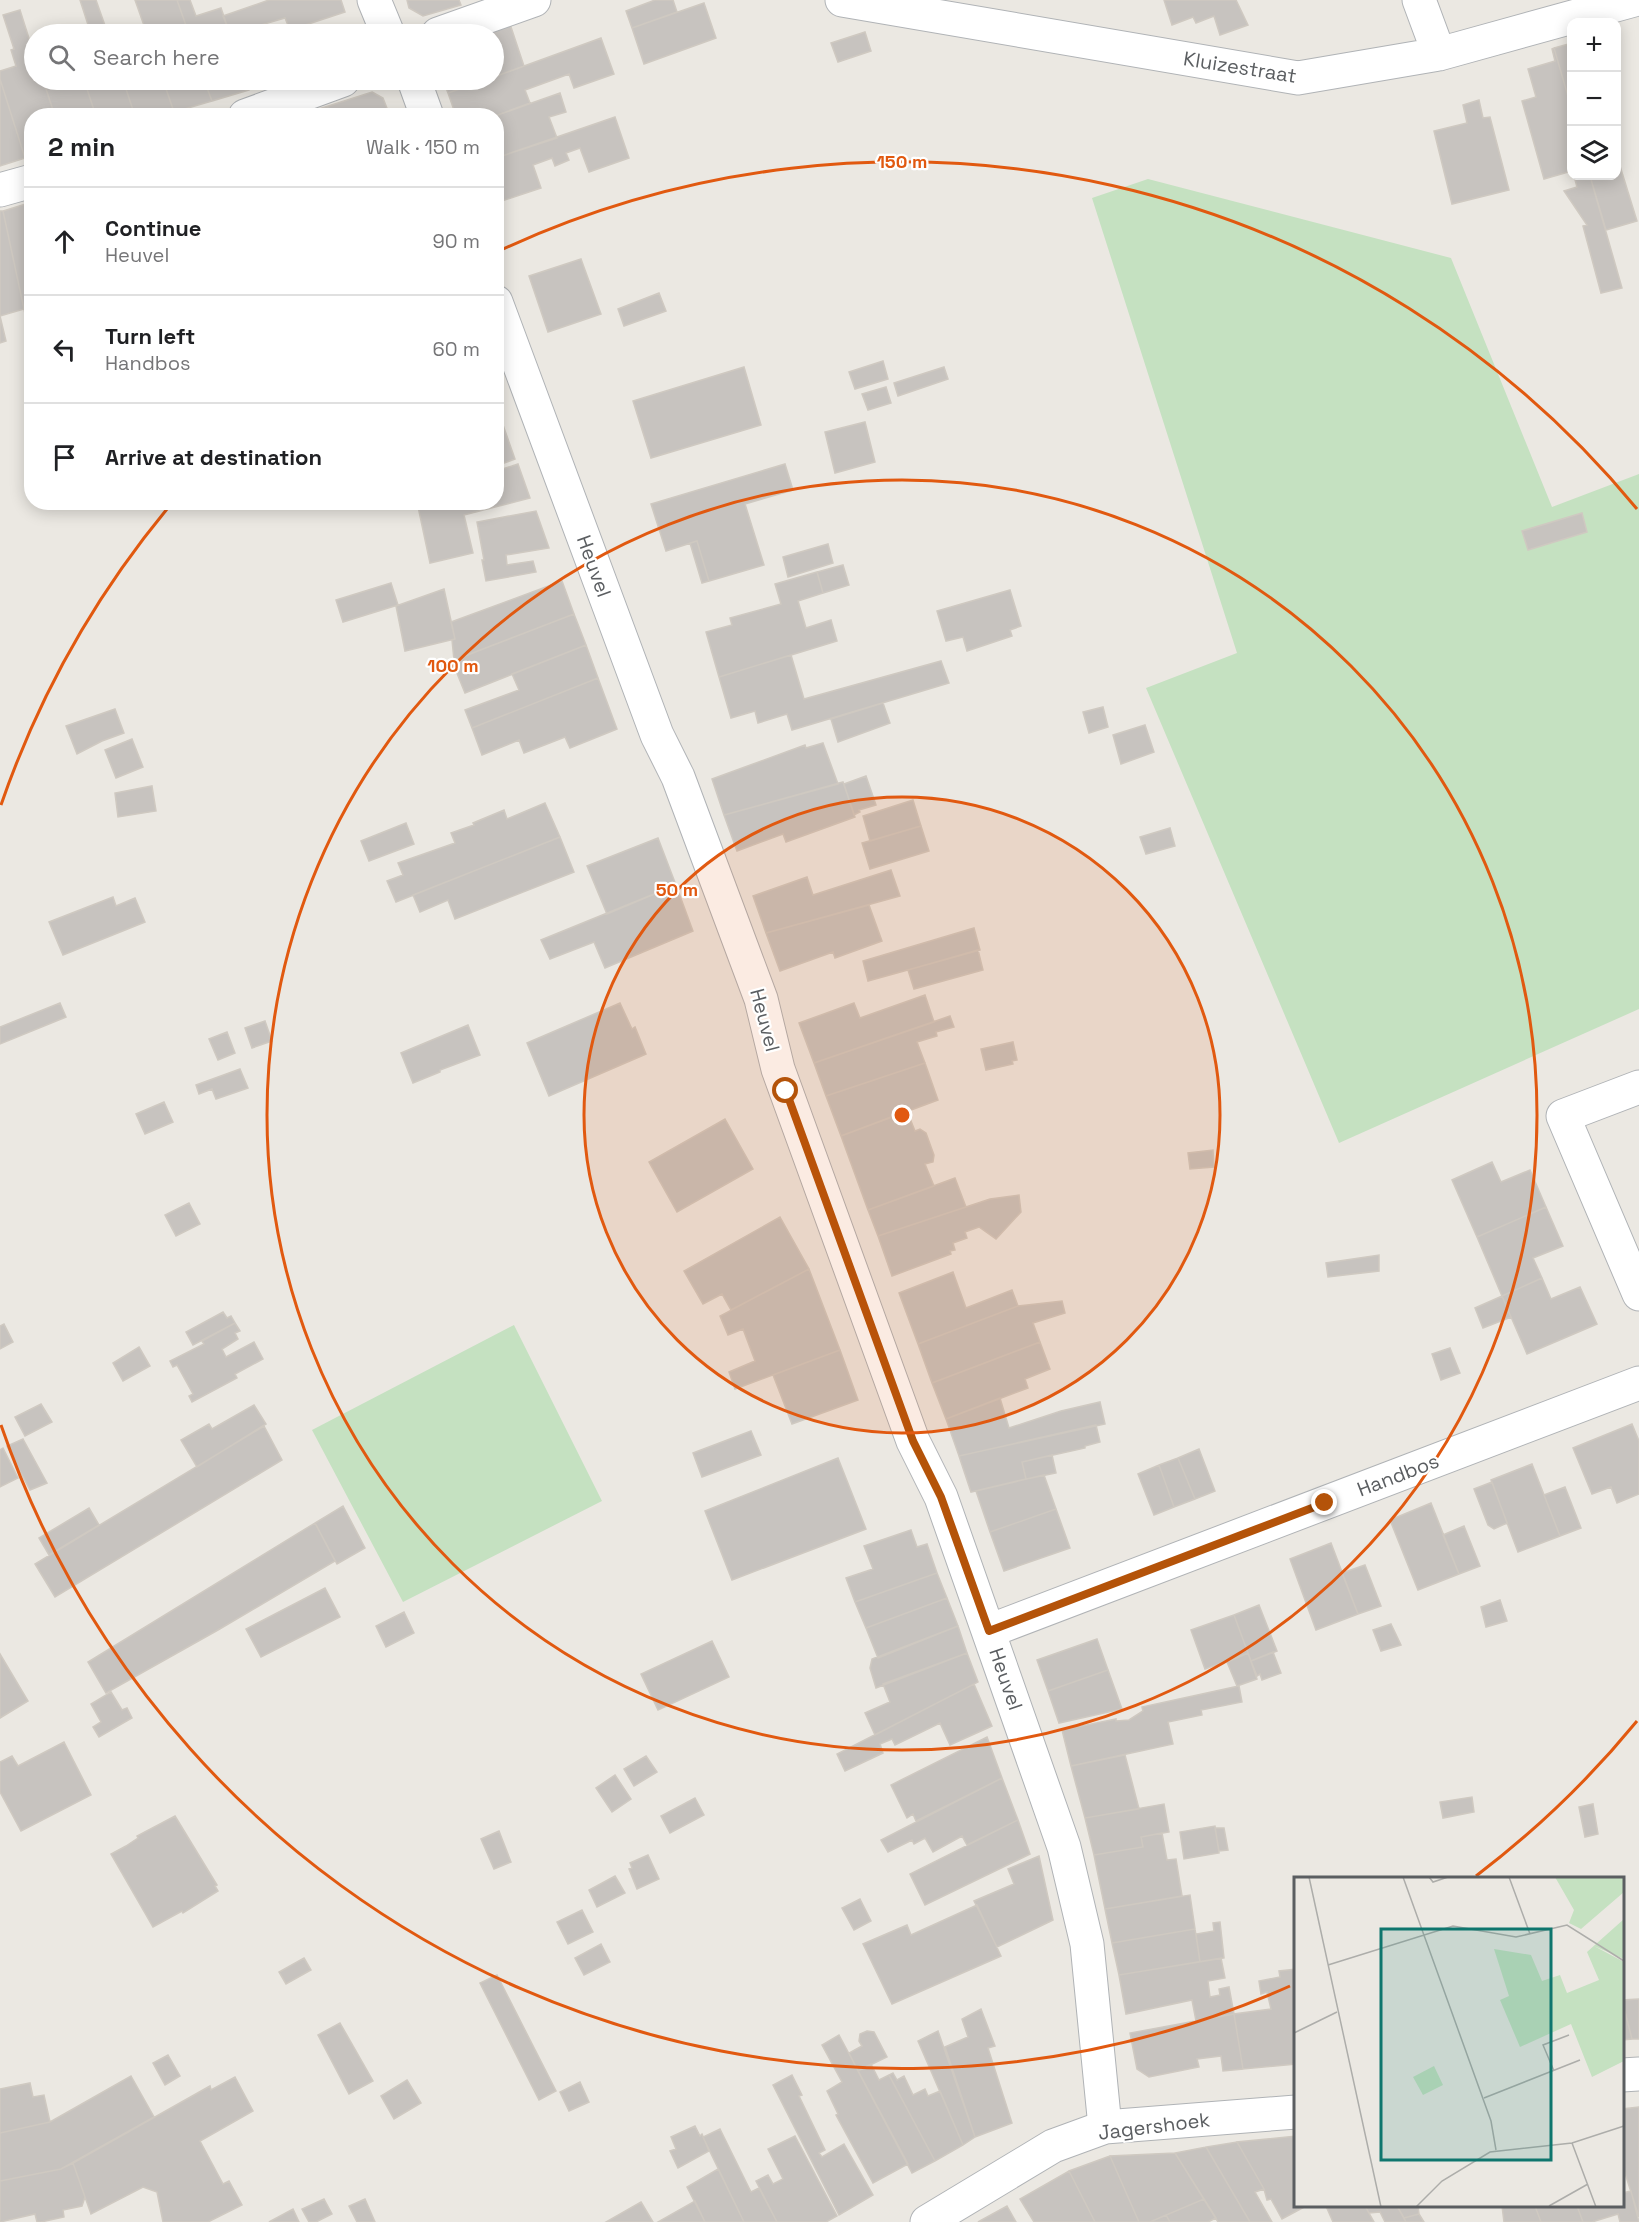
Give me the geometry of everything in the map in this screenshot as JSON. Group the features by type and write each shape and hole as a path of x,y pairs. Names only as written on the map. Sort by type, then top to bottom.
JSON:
{"street":[{"path":"374,0 384,24"},
{"path":"466,24 534,0"},
{"name":"Kluizestraat","path":"842,0 1298,78 1439,54 1634,0"},
{"path":"1419,0 1439,54"},
{"path":"267,108 316,90"},
{"path":"418,90 424,108"},
{"path":"0,190 24,183"},
{"name":"Heuvel","path":"504,324 657,735 678,777 761,999 778,1069 913,1441 941,1497 1064,1847 1087,1944 1105,2127"},
{"path":"1639,1087 1563,1116 1639,1294"},
{"name":"Handbos","path":"989,1631 1639,1383"},
{"path":"1624,2075 1639,2074"},
{"name":"Jagershoek","path":"927,2222 1053,2146 1105,2127 1294,2112"}],"green space":[{"path":"1148,179 1451,258 1552,507 1639,474 1639,1009 1339,1143 1146,688 1237,653 1092,198"},
{"path":"514,1325 602,1501 403,1602 312,1430"}],"building":[{"path":"80,0 96,0 104,24 88,24"},
{"path":"135,0 177,0 185,24 143,24"},
{"path":"177,0 190,0 196,16 221,8 227,24 185,24"},
{"path":"269,0 341,0 345,12 308,24 288,24 285,18 264,24 226,24 223,16"},
{"path":"407,0 459,0 461,5 423,16 409,8"},
{"path":"655,0 673,0 677,12 632,28 626,11"},
{"path":"1164,0 1236,0 1248,25 1220,35 1214,16 1196,23 1193,17 1172,25"},
{"path":"704,3 716,38 644,64 632,28"},
{"path":"20,10 24,24 24,90 46,90 52,108 24,108 24,155 0,79 0,71 16,66 11,50 14,49 3,15"},
{"path":"510,24 524,66 504,73 504,26"},
{"path":"865,32 871,51 838,62 831,43"},
{"path":"601,38 614,74 574,88 569,74 525,90 530,103 504,113 504,108 453,108 448,93 457,90 504,90 504,73"},
{"path":"1567,44 1567,93 1554,48"},
{"path":"1554,48 1567,93 1567,172 1544,179 1522,101 1536,97 1528,69 1555,61 1552,49"},
{"path":"0,79 24,158 0,166"},
{"path":"46,90 87,90 93,108 52,108"},
{"path":"87,90 126,90 132,108 93,108"},
{"path":"126,90 166,90 173,108 132,108"},
{"path":"166,90 208,90 212,101 188,108 173,108"},
{"path":"208,90 249,90 212,101"},
{"path":"372,92 383,98 387,108 328,108 322,108"},
{"path":"560,93 566,112 549,117 557,138 504,155 504,113"},
{"path":"1479,100 1483,118 1490,117 1509,190 1452,204 1434,131 1467,123 1463,105"},
{"path":"615,117 629,158 589,172 580,148 566,153 569,160 555,166 552,158 533,165 541,188 504,200 504,155"},
{"path":"1621,169 1637,221 1606,230 1591,180 1621,180"},
{"path":"1575,180 1591,180 1622,288 1601,293 1583,226 1587,225 1564,191 1577,187"},
{"path":"24,204 24,309 3,211"},
{"path":"0,211 3,211 24,309 0,316"},
{"path":"581,259 601,314 548,332 529,276"},
{"path":"659,293 666,311 624,326 618,309"},
{"path":"0,316 6,341 0,343"},
{"path":"883,361 888,379 855,389 849,372"},
{"path":"744,367 761,425 651,458 633,401"},
{"path":"944,367 948,379 898,396 894,383"},
{"path":"886,387 891,403 868,410 862,394"},
{"path":"865,422 875,462 835,473 825,432"},
{"path":"504,428 515,459 504,463"},
{"path":"518,464 530,498 504,505 504,468"},
{"path":"785,464 793,490 745,504 764,565 709,581 697,541 666,551 651,504"},
{"path":"419,510 483,510 464,515 473,553 430,563"},
{"path":"536,511 549,548 506,555 507,565 533,561 536,572 486,581 477,522"},
{"path":"1582,513 1587,532 1528,550 1522,531"},
{"path":"697,541 709,581 702,583 690,543"},
{"path":"828,544 833,563 788,577 783,557"},
{"path":"843,565 849,585 823,593 817,572"},
{"path":"817,572 823,593 798,601 806,628 831,620 837,641 719,677 706,632 732,625 730,618 781,604 775,584"},
{"path":"562,581 574,614 454,660 452,640 455,639 451,622"},
{"path":"391,583 398,605 343,622 336,600"},
{"path":"444,589 455,639 405,651 396,606"},
{"path":"1010,590 1021,626 1010,630 1012,636 967,651 963,637 946,641 937,611"},
{"path":"574,614 586,645 465,693 452,661"},
{"path":"586,645 598,678 472,728 465,710 519,690 512,674"},
{"path":"791,655 804,699 941,661 949,683 792,730 787,714 758,723 755,711 731,718 719,677"},
{"path":"598,678 617,729 570,748 565,737 524,753 519,740 482,755 472,728"},
{"path":"883,703 890,723 838,742 831,719"},
{"path":"1103,707 1108,727 1089,733 1083,712"},
{"path":"115,709 124,733 77,754 66,726"},
{"path":"1145,725 1154,752 1121,764 1113,735"},
{"path":"132,739 143,767 116,778 105,750"},
{"path":"823,743 838,784 724,815 712,779 805,745 806,748"},
{"path":"866,776 876,805 859,810 860,812 854,815 844,784"},
{"path":"843,782 855,817 786,842 783,834 737,851 724,815"},
{"path":"152,786 156,811 118,817 115,793"},
{"path":"913,800 921,826 870,841 863,816"},
{"path":"545,803 560,837 396,902 387,881 403,875 398,863 455,843 451,833 474,825 473,823 504,810 507,819"},
{"path":"406,823 414,844 369,861 361,841"},
{"path":"921,826 929,851 870,869 862,843"},
{"path":"1170,828 1175,846 1146,854 1140,837"},
{"path":"560,837 574,872 455,919 448,900 420,912 413,895"},
{"path":"658,838 676,885 607,914 587,866"},
{"path":"891,870 900,896 766,933 753,896 807,877 813,895"},
{"path":"676,885 693,931 605,968 594,942 550,959 541,940"},
{"path":"113,897 116,906 135,898 145,922 63,955 49,922"},
{"path":"869,905 882,941 835,958 833,952 780,971 766,933"},
{"path":"974,928 980,950 868,981 863,961"},
{"path":"978,950 983,970 914,989 908,970"},
{"path":"925,995 934,1022 814,1063 799,1023 854,1003 860,1018"},
{"path":"60,1003 66,1017 0,1044 0,1027"},
{"path":"620,1003 632,1029 635,1027 646,1054 549,1096 527,1043"},
{"path":"950,1016 954,1027 936,1032 937,1036 917,1042 925,1063 826,1096 814,1063"},
{"path":"265,1021 272,1041 252,1048 245,1028"},
{"path":"468,1025 480,1055 413,1083 401,1053"},
{"path":"227,1032 235,1053 218,1060 209,1039"},
{"path":"1013,1042 1017,1060 1012,1061 1013,1064 986,1070 981,1049"},
{"path":"925,1063 938,1100 841,1136 826,1096"},
{"path":"240,1069 248,1088 216,1099 212,1089 199,1094 196,1085"},
{"path":"164,1102 173,1122 145,1134 136,1114"},
{"path":"907,1111 915,1131 920,1129 926,1133 934,1155 933,1162 925,1164 934,1186 868,1210 841,1136"},
{"path":"725,1119 753,1169 677,1212 649,1162"},
{"path":"1213,1150 1214,1167 1190,1169 1188,1153"},
{"path":"1492,1162 1501,1182 1530,1170 1546,1207 1477,1237 1452,1180"},
{"path":"955,1178 966,1207 878,1236 868,1210"},
{"path":"1019,1195 1021,1212 996,1239 979,1227 965,1232 967,1238 953,1243 955,1250 950,1251 951,1254 892,1276 878,1236 990,1199"},
{"path":"189,1203 200,1224 176,1236 165,1215"},
{"path":"1546,1207 1563,1246 1533,1258 1542,1278 1502,1296 1477,1237"},
{"path":"780,1217 809,1269 731,1310 722,1294 703,1304 684,1271"},
{"path":"1379,1255 1379,1271 1328,1277 1326,1263"},
{"path":"809,1269 840,1350 735,1389 729,1372 755,1361 743,1329 728,1335 720,1316"},
{"path":"953,1272 966,1308 1012,1290 1018,1306 918,1344 899,1293"},
{"path":"1542,1278 1551,1299 1580,1287 1597,1324 1527,1354 1502,1296"},
{"path":"1502,1296 1511,1317 1483,1328 1475,1308"},
{"path":"1062,1301 1065,1313 1033,1323 1040,1342 932,1383 918,1344 1018,1306"},
{"path":"223,1312 227,1318 231,1316 235,1323 193,1345 186,1332"},
{"path":"235,1323 240,1331 235,1333 238,1339 222,1349 226,1357 254,1342 263,1359 235,1374 237,1378 192,1402 189,1396 193,1394 177,1365 173,1367 170,1361 204,1344 202,1341"},
{"path":"4,1324 13,1342 0,1349 0,1326"},
{"path":"1040,1342 1050,1369 1025,1379 1028,1388 946,1419 932,1383"},
{"path":"139,1347 150,1366 123,1381 113,1363"},
{"path":"1450,1348 1460,1373 1441,1380 1432,1354"},
{"path":"840,1350 858,1400 792,1424 773,1375"},
{"path":"1000,1398 1009,1428 1061,1411 1100,1402 1105,1424 959,1456 946,1419"},
{"path":"41,1404 52,1422 25,1436 15,1417"},
{"path":"254,1405 266,1424 197,1467 181,1440 209,1424 212,1429"},
{"path":"1632,1424 1639,1441 1639,1494 1617,1503 1611,1487 1592,1494 1573,1448"},
{"path":"1096,1425 1100,1442 1085,1446 1085,1448 1022,1462 1026,1479 971,1492 959,1456"},
{"path":"264,1426 282,1460 55,1597 35,1564"},
{"path":"751,1431 761,1455 702,1477 693,1453"},
{"path":"23,1439 47,1483 30,1490 7,1446"},
{"path":"3,1448 18,1478 0,1487 0,1450"},
{"path":"1199,1449 1215,1491 1195,1499 1178,1458"},
{"path":"1052,1455 1056,1473 1026,1479 1022,1462"},
{"path":"838,1458 866,1529 732,1580 705,1511"},
{"path":"1178,1458 1195,1499 1174,1507 1159,1465"},
{"path":"1532,1464 1560,1536 1518,1552 1491,1480"},
{"path":"1159,1465 1174,1507 1154,1515 1138,1474"},
{"path":"1044,1475 1056,1509 990,1532 976,1491"},
{"path":"1492,1482 1507,1523 1494,1529 1488,1525 1474,1489"},
{"path":"1565,1487 1581,1528 1560,1536 1544,1495"},
{"path":"1431,1503 1459,1574 1418,1590 1390,1520"},
{"path":"343,1506 365,1548 337,1564 315,1523"},
{"path":"89,1508 99,1525 49,1555 39,1538"},
{"path":"1056,1509 1070,1548 1004,1571 990,1532"},
{"path":"315,1523 335,1561 106,1693 88,1662"},
{"path":"1464,1526 1480,1566 1459,1574 1443,1535"},
{"path":"911,1530 917,1547 927,1544 937,1573 855,1602 846,1578 873,1569 864,1546"},
{"path":"1331,1543 1358,1614 1316,1630 1290,1559"},
{"path":"1365,1565 1381,1606 1358,1614 1342,1573"},
{"path":"937,1573 947,1598 866,1628 855,1602"},
{"path":"325,1588 340,1617 261,1657 246,1629"},
{"path":"947,1598 958,1626 878,1658 866,1628"},
{"path":"1500,1600 1507,1621 1486,1627 1481,1607"},
{"path":"1259,1605 1277,1651 1251,1661 1234,1615"},
{"path":"404,1612 414,1633 386,1647 376,1626"},
{"path":"1234,1615 1248,1653 1205,1669 1191,1630"},
{"path":"1391,1624 1401,1645 1381,1651 1373,1630"},
{"path":"958,1626 967,1653 876,1688 870,1668 872,1659"},
{"path":"1097,1639 1108,1670 1048,1691 1037,1660"},
{"path":"712,1641 729,1677 658,1710 641,1674"},
{"path":"1273,1652 1281,1673 1262,1680 1260,1674 1257,1676 1251,1661"},
{"path":"967,1653 978,1682 875,1735 865,1713 890,1702 883,1684"},
{"path":"1248,1653 1257,1679 1237,1686 1227,1662"},
{"path":"0,1654 28,1701 0,1718"},
{"path":"1108,1670 1122,1709 1059,1723 1048,1691"},
{"path":"974,1684 992,1726 950,1745 940,1723 895,1745 892,1739 880,1744 883,1753 845,1771 837,1754"},
{"path":"1239,1686 1242,1702 1201,1710 1202,1715 1168,1722 1173,1744 1071,1766 1062,1730 1116,1719 1116,1721 1129,1720 1143,1711 1142,1707"},
{"path":"111,1692 122,1710 127,1708 132,1718 99,1737 93,1727 101,1722 91,1704"},
{"path":"987,1737 1002,1778 916,1821 913,1814 907,1818 891,1785"},
{"path":"64,1742 91,1795 21,1831 0,1792 0,1762 12,1756 18,1766"},
{"path":"1125,1755 1139,1809 1085,1818 1071,1766"},
{"path":"646,1756 657,1772 634,1786 624,1769"},
{"path":"615,1775 631,1799 612,1812 596,1788"},
{"path":"1002,1778 1018,1820 967,1845 962,1836 933,1852 925,1838 914,1844 912,1840 888,1852 881,1840"},
{"path":"1472,1797 1474,1812 1443,1818 1440,1802"},
{"path":"695,1798 704,1815 670,1833 661,1816"},
{"path":"1164,1804 1169,1832 1141,1837 1143,1847 1094,1855 1085,1818"},
{"path":"1593,1804 1598,1834 1585,1837 1579,1807"},
{"path":"175,1816 217,1885 215,1886 218,1891 183,1913 182,1911 153,1927 111,1854 138,1838 137,1836"},
{"path":"1018,1820 1030,1854 925,1905 910,1874"},
{"path":"1215,1826 1219,1853 1184,1859 1180,1832"},
{"path":"1215,1828 1224,1828 1228,1850 1219,1851"},
{"path":"499,1831 511,1862 494,1869 481,1839"},
{"path":"1162,1833 1167,1860 1176,1859 1182,1896 1105,1909 1094,1855 1143,1847 1141,1837"},
{"path":"648,1855 659,1879 637,1889 629,1869 632,1868 630,1863"},
{"path":"1039,1856 1053,1920 997,1947 974,1901 1014,1884 1008,1869"},
{"path":"615,1876 625,1893 597,1907 589,1890"},
{"path":"1190,1895 1195,1929 1112,1943 1105,1909"},
{"path":"860,1899 871,1921 854,1930 842,1908"},
{"path":"977,1905 1001,1956 892,2004 863,1944 907,1925 911,1935"},
{"path":"582,1910 593,1932 568,1944 557,1922"},
{"path":"1220,1922 1224,1958 1200,1962 1196,1934 1214,1931 1213,1923"},
{"path":"1195,1929 1200,1962 1119,1975 1112,1943"},
{"path":"601,1944 610,1962 584,1975 575,1958"},
{"path":"304,1958 311,1970 286,1984 279,1972"},
{"path":"1221,1958 1225,1978 1208,1981 1210,1997 1220,1995 1219,1989 1229,1987 1234,2014 1196,2021 1192,2000 1126,2014 1119,1975"},
{"path":"1294,1969 1294,2064 1243,2069 1234,2014 1271,2009 1267,1992 1261,1994 1259,1981 1280,1977 1279,1971"},
{"path":"497,1975 556,2091 539,2100 480,1983"},
{"path":"1639,1999 1639,2039 1632,2039 1624,2000"},
{"path":"1624,2008 1632,2039 1624,2040"},
{"path":"981,2009 995,2046 988,2048 1012,2123 975,2137 945,2047 968,2037 962,2019"},
{"path":"1234,2014 1243,2069 1223,2071 1221,2056 1197,2059 1199,2067 1149,2077 1137,2069 1130,2033"},
{"path":"340,2023 373,2081 349,2094 318,2035"},
{"path":"867,2031 874,2032 887,2057 858,2071 849,2053 862,2046 859,2041 860,2034"},
{"path":"938,2031 975,2137 963,2145 918,2041"},
{"path":"839,2035 908,2164 873,2183 836,2115 838,2114 827,2091 842,2082 822,2045"},
{"path":"168,2055 180,2076 165,2085 153,2063"},
{"path":"871,2064 879,2080 889,2075 935,2161 912,2173 858,2071"},
{"path":"893,2073 897,2080 904,2076 913,2095 925,2089 928,2096 940,2091 963,2145 935,2161 889,2075"},
{"path":"792,2075 802,2095 799,2096 825,2150 819,2153 822,2157 844,2144 873,2195 839,2215 773,2085"},
{"path":"131,2076 154,2117 61,2169 0,2181 0,2133 50,2122"},
{"path":"235,2077 253,2111 200,2141 223,2184 229,2181 242,2205 208,2222 163,2222 157,2192 143,2187 91,2214 73,2163 210,2086 211,2090"},
{"path":"407,2080 421,2103 394,2119 381,2096"},
{"path":"580,2082 589,2102 569,2111 560,2092"},
{"path":"30,2083 33,2097 44,2095 50,2122 0,2133 0,2089"},
{"path":"1639,2107 1639,2217 1624,2170 1624,2109"},
{"path":"695,2126 700,2136 702,2134 709,2151 678,2168 670,2151 676,2149 671,2137"},
{"path":"720,2129 751,2192 759,2188 777,2222 744,2222 703,2137"},
{"path":"795,2136 837,2216 826,2222 777,2222 756,2181 768,2175 773,2184 783,2179 768,2149"},
{"path":"1294,2136 1294,2207 1304,2207 1282,2219 1271,2199 1267,2200 1264,2189 1237,2142"},
{"path":"1237,2142 1264,2189 1255,2192 1272,2222 1250,2222 1206,2147"},
{"path":"1206,2147 1250,2222 1218,2222 1175,2153"},
{"path":"1175,2153 1204,2199 1150,2222 1139,2222 1110,2156"},
{"path":"1110,2156 1139,2222 1095,2222 1069,2171"},
{"path":"73,2163 85,2197 82,2206 63,2210 64,2217 41,2222 37,2222 35,2214 0,2222 0,2181 61,2169"},
{"path":"718,2169 744,2222 705,2222 687,2187"},
{"path":"1069,2171 1095,2222 1034,2222 1020,2199"},
{"path":"1631,2191 1639,2222 1620,2222 1618,2214 1592,2222 1583,2222 1577,2207 1624,2207 1624,2193"},
{"path":"324,2199 332,2214 316,2222 309,2222 302,2209"},
{"path":"365,2199 375,2222 357,2222 349,2206"},
{"path":"1204,2199 1216,2218 1208,2222 1170,2222 1166,2215"},
{"path":"695,2201 705,2222 658,2222"},
{"path":"641,2202 653,2222 606,2222"},
{"path":"1007,2206 1016,2222 978,2222"},
{"path":"1326,2207 1366,2207 1374,2222 1333,2222"},
{"path":"1366,2207 1398,2207 1406,2222 1385,2222 1380,2212 1369,2213"},
{"path":"1398,2207 1418,2207 1419,2214 1404,2218"},
{"path":"1502,2207 1535,2207 1541,2222 1504,2222"},
{"path":"1535,2207 1577,2207 1583,2222 1541,2222"},
{"path":"293,2209 299,2222 269,2222"},
{"path":"1419,2214 1424,2222 1406,2222 1404,2218"},
{"path":"1166,2215 1170,2222 1150,2222"}],"route":[{"path":"786,1091 913,1441 941,1497 989,1631 1325,1503"}]}
